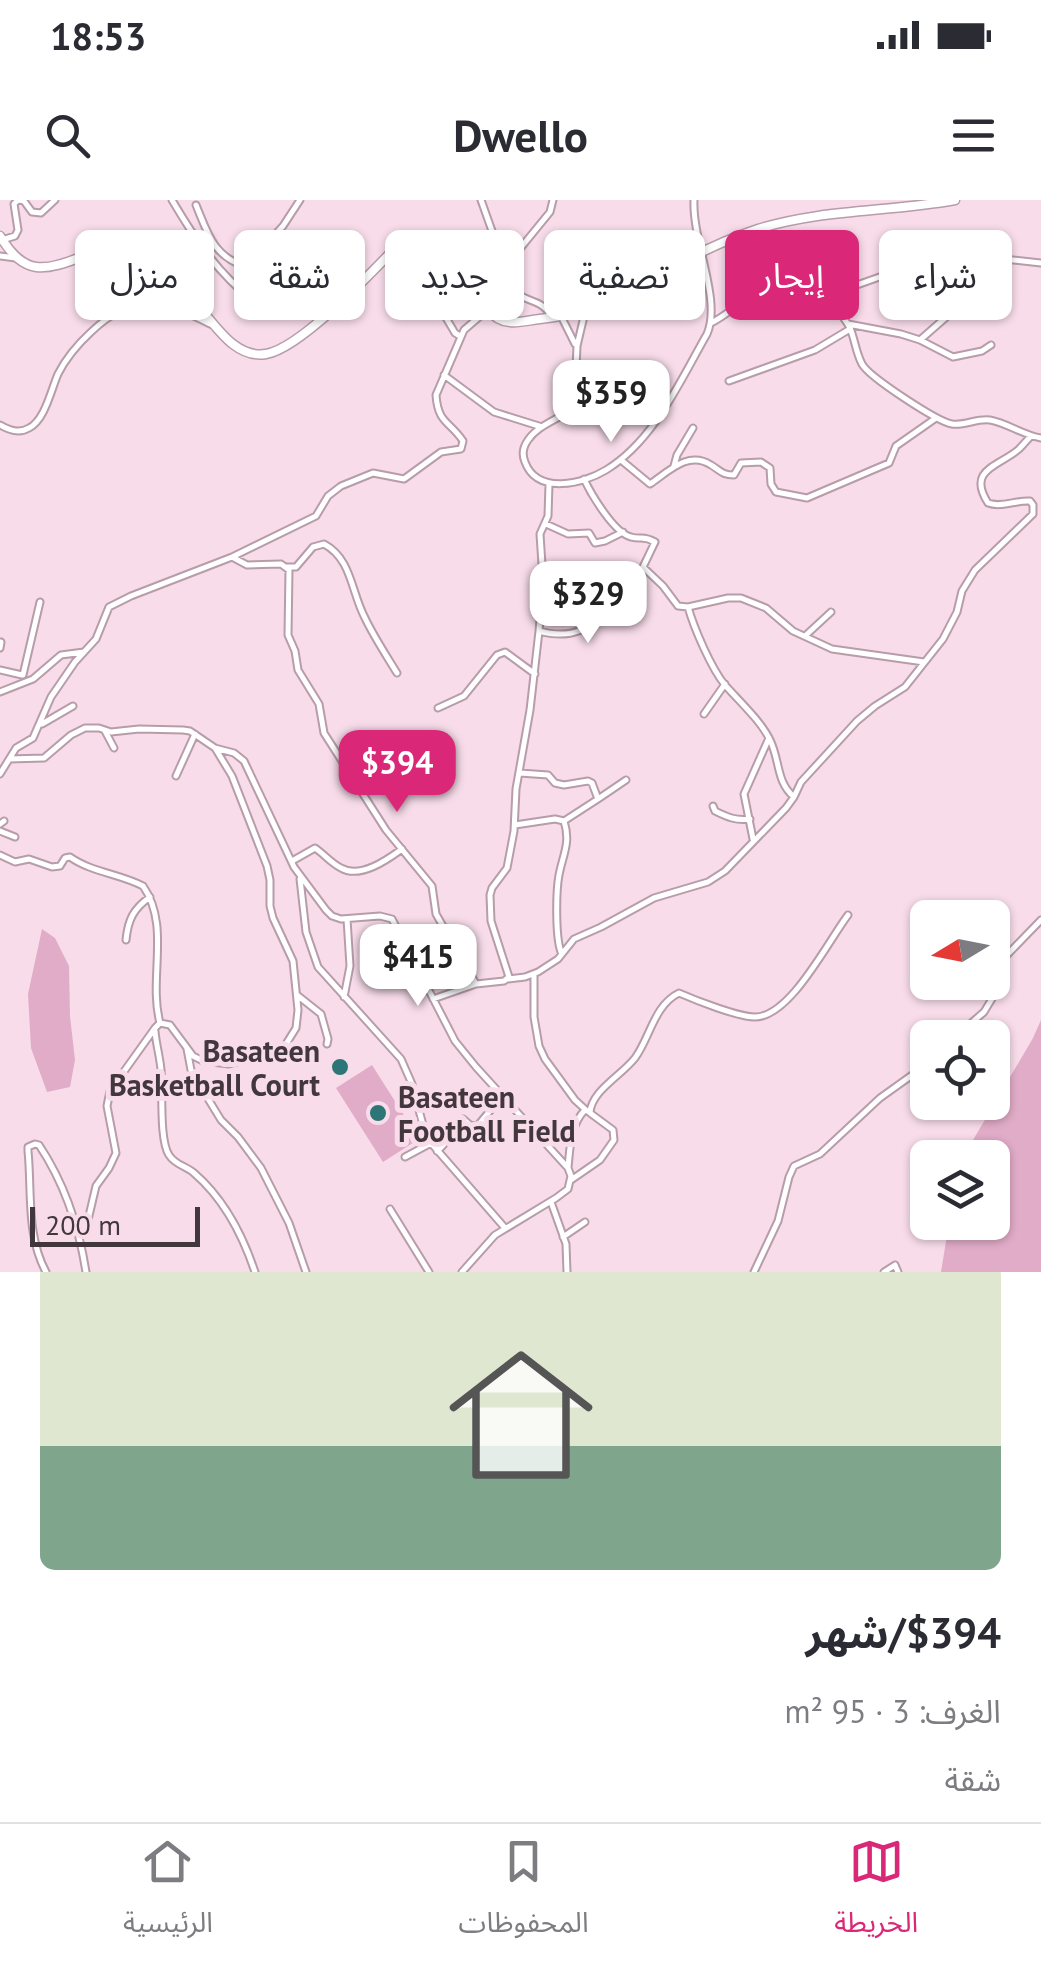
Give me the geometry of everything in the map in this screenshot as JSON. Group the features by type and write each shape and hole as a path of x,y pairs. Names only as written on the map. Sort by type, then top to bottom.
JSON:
{"main road":[{"path":"705,252 751,231 802,218 955,200"},
{"path":"1,238 25,264 46,267 112,247 136,256 184,292 233,344 246,352 264,354 293,342 318,320"},
{"path":"365,277 385,258"},
{"path":"502,320 544,318"}],"street":[{"path":"1,238 15,236 18,230 14,204 18,200 24,201 32,212 41,213 55,200"},
{"path":"172,200 196,240 234,284"},
{"path":"279,230 300,200"},
{"path":"480,200 492,230"},
{"path":"524,244 550,212 553,200"},
{"path":"694,200 697,230"},
{"path":"196,205 210,240 234,263"},
{"path":"0,256 16,258"},
{"path":"859,284 920,265 994,258 1041,263"},
{"path":"705,275 712,323"},
{"path":"0,425 17,432 32,428 69,356 120,308 132,304 160,305 217,328"},
{"path":"583,320 571,409 542,427 524,445 523,456 532,475 549,484 584,479 620,460 656,420 712,323 725,316"},
{"path":"447,320 460,336"},
{"path":"0,774 16,748 30,741 40,726 51,697 96,638 109,607 232,557 316,516 328,496 341,486 373,473 404,479 440,452 461,449 463,441 443,422 436,395 460,336 473,320"},
{"path":"560,320 577,346"},
{"path":"844,320 866,370 936,418 950,424 993,420 1041,438"},
{"path":"920,340 942,320"},
{"path":"729,381 815,350 849,326 920,340 954,356 982,351 991,345"},
{"path":"444,375 494,412 542,427"},
{"path":"620,460 650,484 674,466 698,460 730,476 741,463 764,462 770,468 776,492 808,498 889,463 896,446 936,418"},
{"path":"674,466 694,428"},
{"path":"433,999 476,984 534,974 550,965 574,940 654,898 713,880 737,860 794,798 799,785 832,747 866,713 905,687 952,622 961,594 975,570 1034,514 1030,502 998,506 988,503 980,484 992,466 1031,436"},
{"path":"584,479 596,502 624,532 654,542 644,567 678,606 741,598 766,608 788,628 832,649 924,662"},
{"path":"508,979 490,904 492,888 507,868 515,825 515,796 539,631 543,580 539,540 546,524 549,484"},
{"path":"546,524 568,534 589,533 595,542 624,532"},
{"path":"232,557 251,566 296,567 314,546 324,544 338,553 346,565 362,614 397,673"},
{"path":"287,567 291,576 287,630 298,670 317,700 322,729 375,814 432,886 436,914 476,984"},
{"path":"539,631 554,635 574,633 622,599"},
{"path":"0,692 24,678 40,602"},
{"path":"688,607 724,684 769,738 782,783 794,798"},
{"path":"804,636 831,612"},
{"path":"0,670 33,679 62,655 84,652"},
{"path":"438,708 464,696 497,655 506,652 534,674"},
{"path":"704,714 724,684"},
{"path":"40,726 72,706"},
{"path":"9,758 44,758 78,730 93,728 183,730 215,748 234,753 244,761 299,876 332,916 380,916 392,920 455,1041 568,1168"},
{"path":"105,731 114,748"},
{"path":"176,776 195,734"},
{"path":"753,842 744,794 769,738"},
{"path":"158,1026 172,1027 187,1049 203,1060 221,1064 274,1053 286,1044 296,1028 291,956 272,912 267,866 232,776 215,748"},
{"path":"520,773 548,775 564,786 588,781 598,799"},
{"path":"515,825 564,820 626,780"},
{"path":"712,806 725,816 750,818"},
{"path":"562,954 557,937 558,880 567,842 564,820"},
{"path":"1,826 15,838"},
{"path":"292,862 314,848 343,870 354,872 376,865 402,849"},
{"path":"0,855 15,862 32,859 54,868 70,857 84,866 140,883 147,890 157,923 155,1004 164,1143 169,1156 193,1172 216,1197 236,1228 256,1272"},
{"path":"299,876 310,949 324,975 401,1060 431,1143 505,1228"},
{"path":"126,940 136,907 150,898"},
{"path":"462,1272 505,1228 568,1189 573,1130 580,1114 588,1111 593,1098 637,1056 651,1024 673,995 679,993 747,1016 768,1015 791,998 848,916"},
{"path":"344,998 350,966 347,919"},
{"path":"975,1020 996,992 1006,956 1041,920"},
{"path":"534,974 534,1017 545,1060 575,1100 613,1130 614,1140 600,1160 571,1180"},
{"path":"296,994 321,1014 326,1044"},
{"path":"77,1226 88,1220 96,1186 116,1153 107,1106 110,1091 158,1026"},
{"path":"187,1049 191,1070 221,1120 260,1168 293,1232 306,1272"},
{"path":"754,1272 778,1221 794,1166 820,1154 880,1098 910,1077"},
{"path":"437,1151 458,1122 463,1119 471,1126 479,1124 500,1093"},
{"path":"405,1157 431,1143"},
{"path":"46,1272 30,1218 31,1145 44,1152 65,1193 77,1226 86,1272"},
{"path":"550,1202 564,1237 566,1272"},
{"path":"390,1210 430,1272"},
{"path":"564,1237 585,1222"},
{"path":"884,1272 894,1264 898,1272"}],"shaded area":[{"path":"42,929 55,938 69,966 75,1060 70,1087 47,1092 31,1048 28,994"},
{"path":"1041,1020 1041,1272 941,1272 946,1240 1010,1240 1010,1140 973,1140 985,1120 1010,1120 1010,1077"},
{"name":"Basateen Football Field","path":"372,1065 419,1139 383,1162 336,1088"}],"place":[{"name":"Basateen Basketball Court","path":"340,1067"},
{"name":"Basateen Football Field","path":"378,1113"}]}
